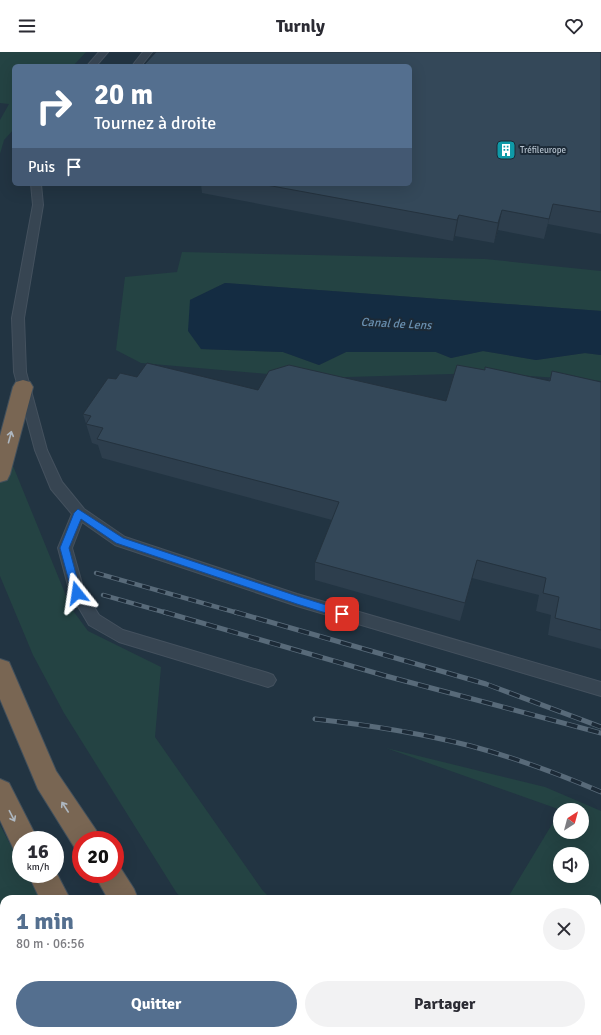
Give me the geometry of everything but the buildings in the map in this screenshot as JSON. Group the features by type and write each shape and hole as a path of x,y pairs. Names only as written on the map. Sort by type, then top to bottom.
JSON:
{"highway":[{"path":"0,474 23,387"},
{"path":"0,670 47,780 80,831"},
{"path":"0,792 20,831"},
{"path":"47,883 54,895"},
{"path":"114,883 121,895"}],"lane":[{"path":"92,64 104,52"},
{"path":"138,64 148,52"},
{"path":"36,186 38,205 18,318 20,372 41,450 56,485 78,513 120,541 297,600 601,690"},
{"path":"78,513 65,548 77,593 94,620 119,635 268,680"}],"green space":[{"path":"0,52 86,52 75,64 12,64 12,131 4,140 0,154 0,120 9,104 0,103"},
{"path":"182,252 485,259 601,271 601,311 225,283 190,300 190,316 201,349 283,352 319,365 346,352 436,352 451,358 483,351 536,360 585,353 601,355 601,381 485,373 313,378 141,363 116,350 125,277 177,272"},
{"path":"0,434 71,608 88,631 161,667 155,737 267,895 179,895 176,892 64,713 33,655 0,576"},
{"path":"386,748 545,787 582,803 553,803 553,807"},
{"path":"589,806 601,811 601,895 509,895 553,823 553,839 589,839"},
{"path":"0,825 12,848 12,883 31,883 38,895 0,895"}],"water":[{"name":"Canal de Lens","path":"225,283 601,311 601,355 585,353 536,360 483,351 451,358 436,352 346,352 319,365 283,352 201,349 188,331 190,300"}],"railway":[{"path":"96,573 238,613"},
{"path":"103,595 167,613"},
{"path":"164,612 386,676 601,733"},
{"path":"235,612 486,684 601,727"},
{"path":"315,719 394,730 471,746 537,767 601,792"}],"place":[{"name":"Tréfileurope","path":"506,150"}],"route":[{"path":"77,593 65,548 78,513 120,541 342,614"}]}
